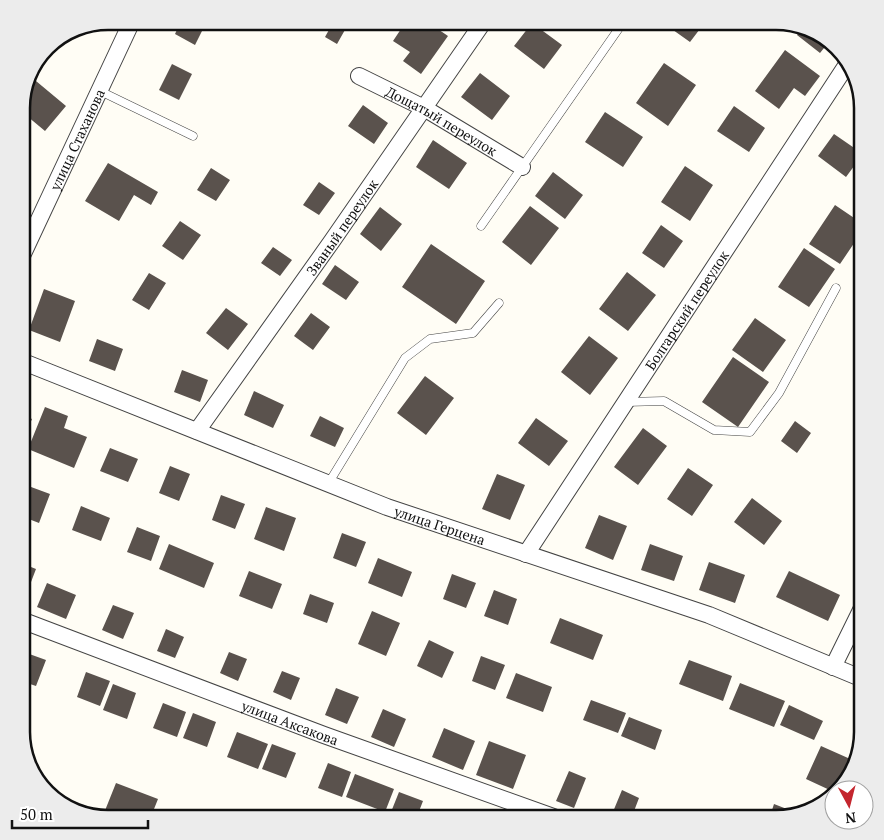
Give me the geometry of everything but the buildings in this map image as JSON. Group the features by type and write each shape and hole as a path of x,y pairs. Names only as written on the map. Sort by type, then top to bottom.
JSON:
{"street":[{"name":"улица Стаханова","path":"30,241 128,30"},
{"name":"Званый переулок","path":"197,431 332,241 478,30"},
{"name":"Болгарский переулок","path":"526,554 843,70"},
{"name":"Дощатый переулок","path":"359,76 424,108 522,167"},
{"name":"улица Герцена","path":"30,364 387,507 709,615 854,675"},
{"name":"улица Аксакова","path":"30,623 324,735 534,810"},
{"path":"833,667 854,624"}],"lane":[{"path":"481,226 618,30"},
{"path":"100,91 193,136"},
{"path":"626,402 664,400 714,430 750,432 779,394 836,288"},
{"path":"328,484 405,358 430,339 473,333 499,303"}]}
